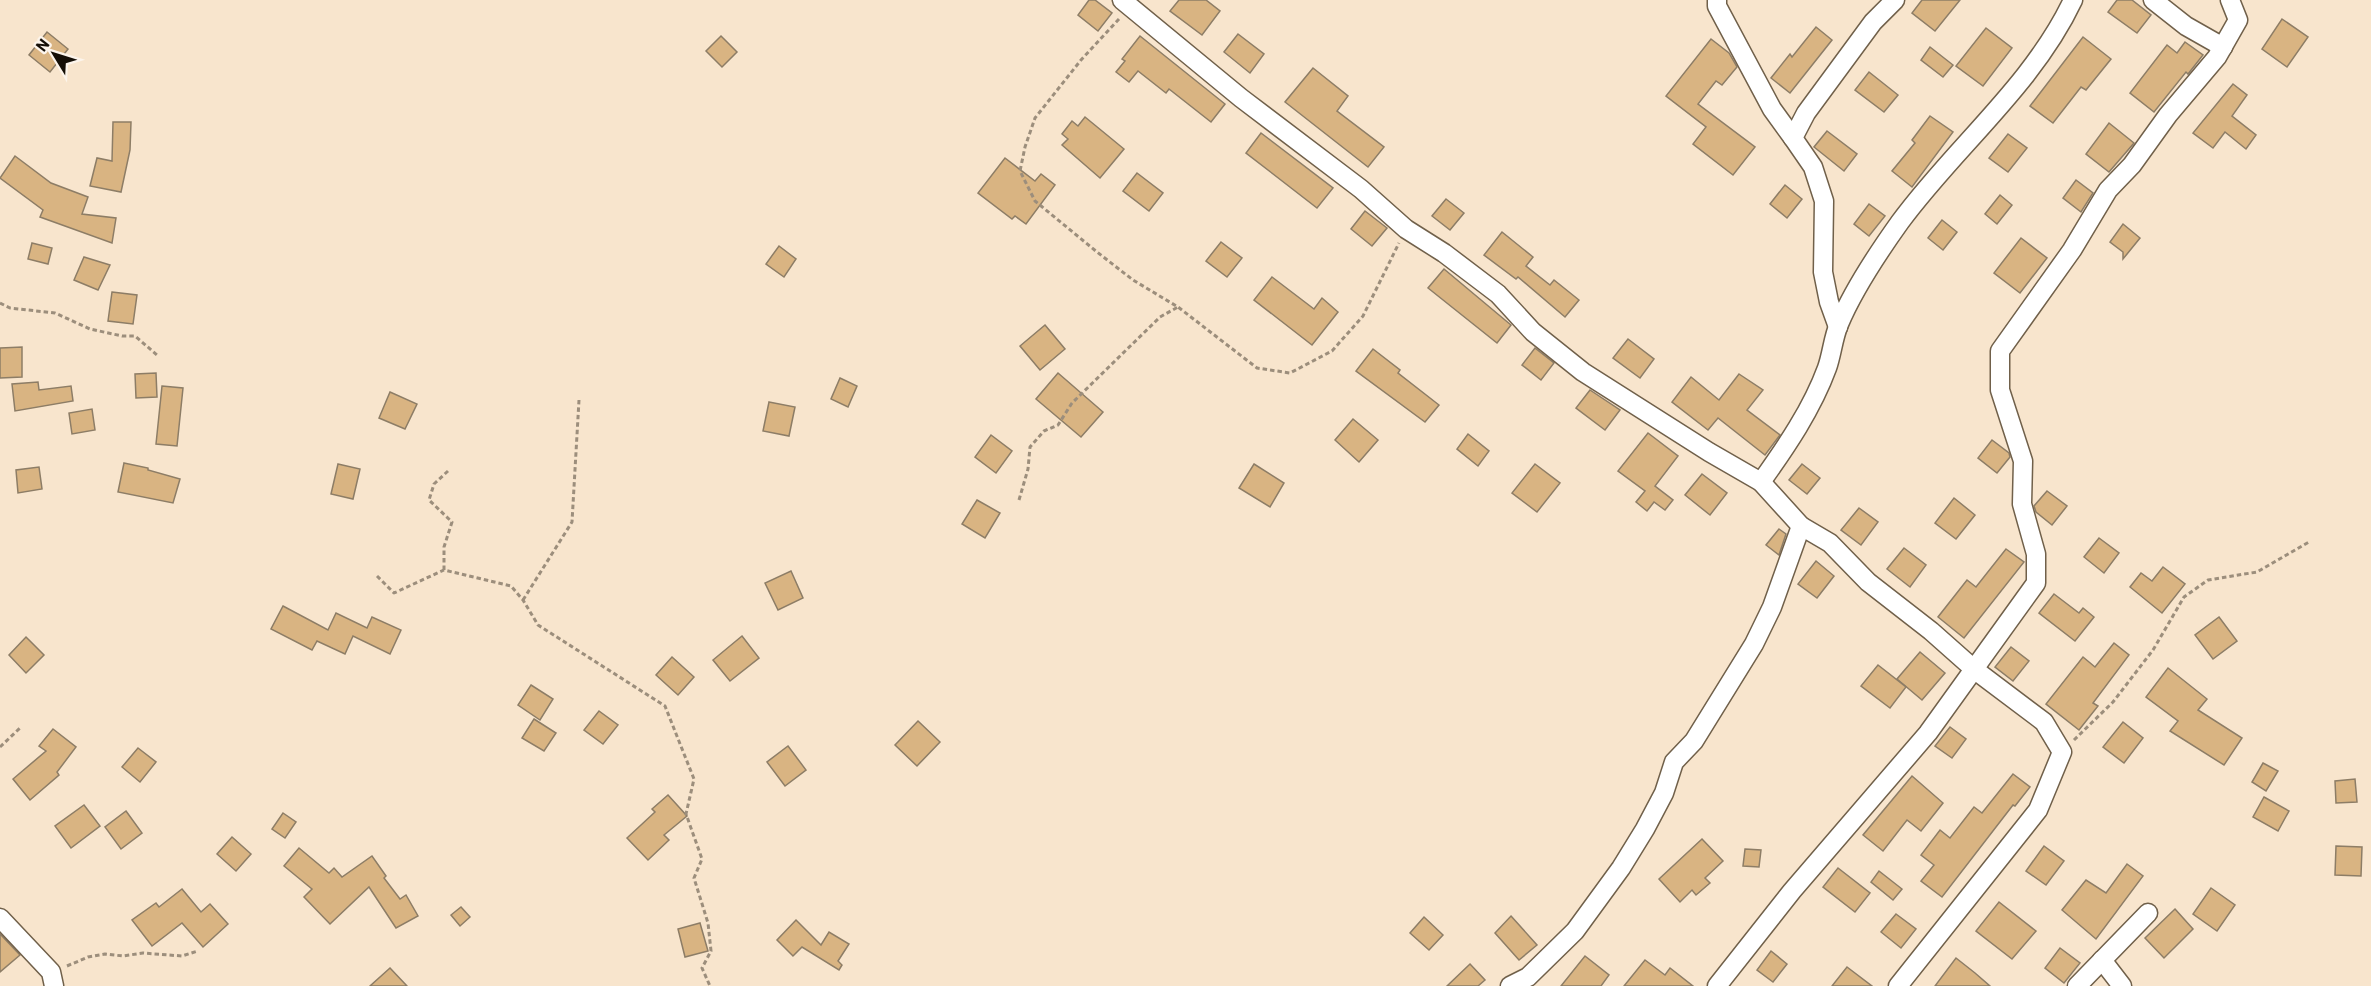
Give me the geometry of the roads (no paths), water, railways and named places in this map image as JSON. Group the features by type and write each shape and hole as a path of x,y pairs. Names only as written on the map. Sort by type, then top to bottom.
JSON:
{"street":[{"path":"1717,0 1717,6 1772,109 1813,167 1824,201 1823,272 1829,302 1838,327"},
{"path":"1793,138 1806,113 1873,22 1895,0"},
{"path":"1761,482 1793,437 1827,369 1838,327 1848,305 1900,222 2012,91 2061,26 2073,0"},
{"path":"2154,0 2186,26 2223,47"},
{"path":"1718,986 1792,891 1899,769 1975,670 2036,583 2036,554 2022,504 2023,461 2000,390 2000,351 2072,250 2108,189 2132,165 2168,115 2217,57 2238,20 2230,0"},
{"path":"1126,3 1241,98 1361,189 1406,229 1498,294 1533,332 1582,372 1761,482 1802,526 1830,543 1868,582 1931,631 1975,670 2044,722 2062,752 2038,810 1898,986"},
{"path":"1510,986 1530,982 1575,931 1621,868 1664,793 1674,762 1694,741 1754,644 1772,607 1802,526"},
{"path":"2077,986 2148,913"},
{"path":"0,918 53,979"},
{"path":"2102,960 2122,986"}]}
